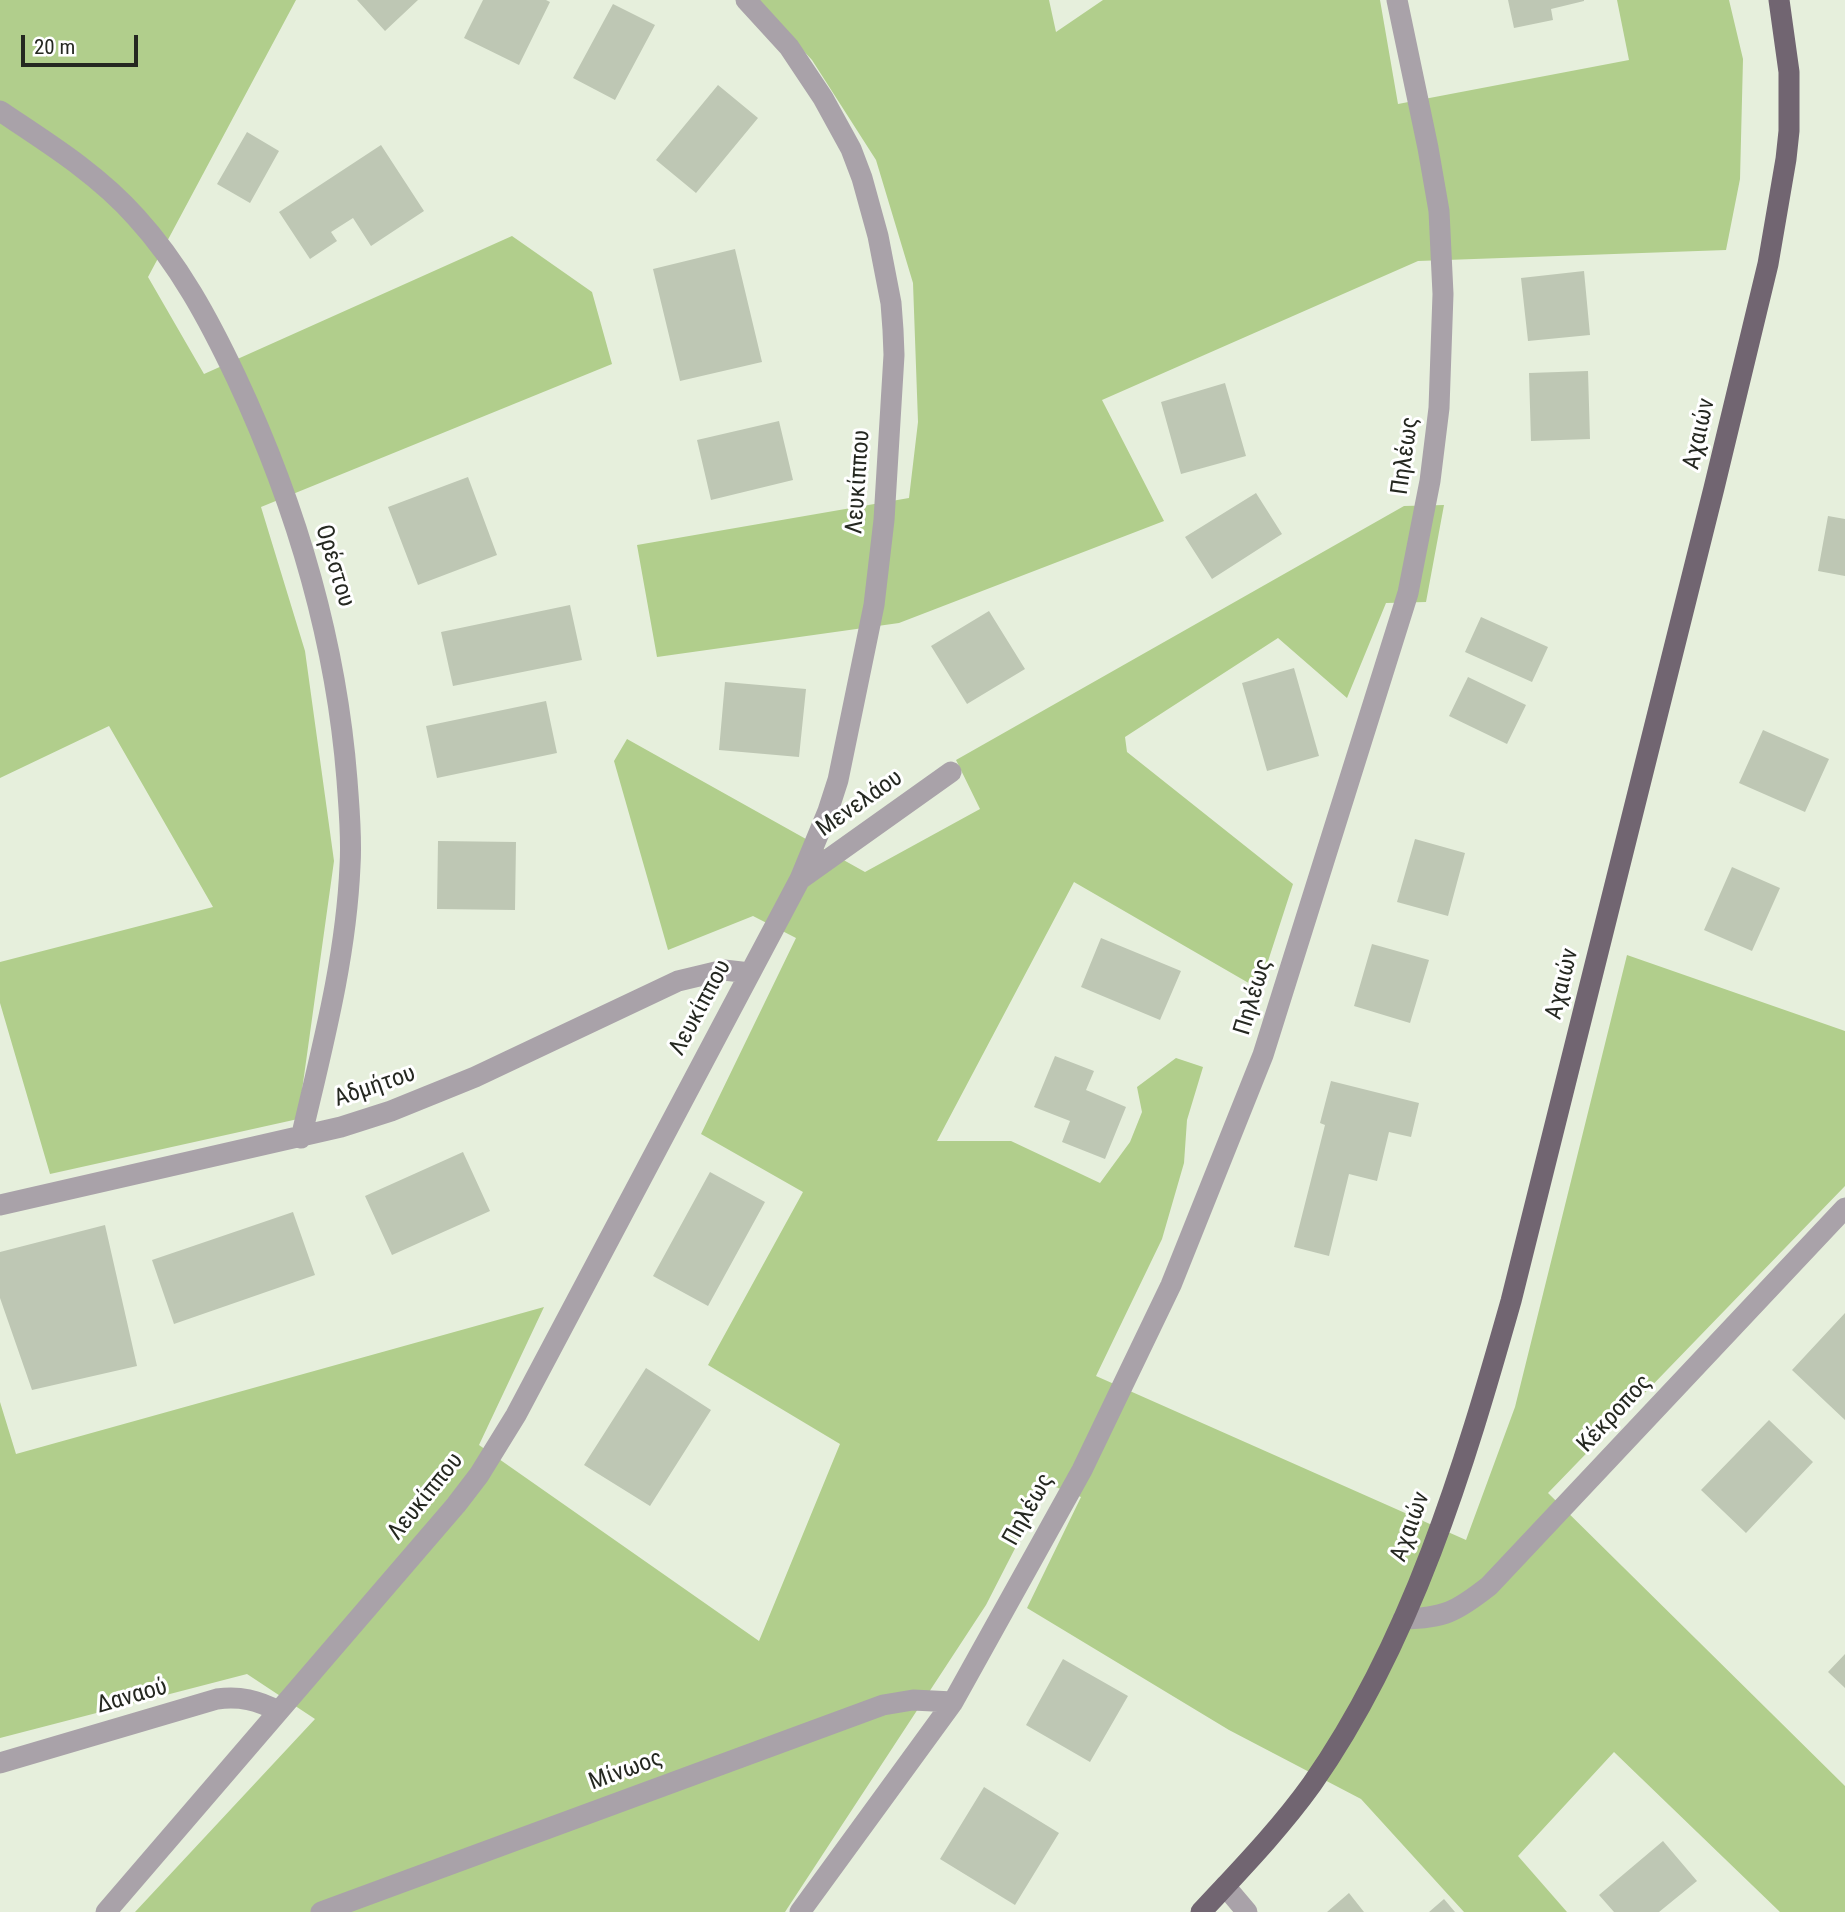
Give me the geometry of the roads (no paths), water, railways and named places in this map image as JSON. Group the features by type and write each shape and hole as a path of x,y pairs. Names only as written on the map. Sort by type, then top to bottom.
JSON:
{"main road":[{"name":"Αχαιών","path":"1200,1912 1279,1825 1323,1767 1369,1690 1403,1619 1457,1478 1511,1301 1768,264 1789,131 1789,72 1779,0"}],"street":[{"name":"Λευκίππου","path":"106,1912 456,1505 496,1449 800,879 828,811 838,780 874,605 884,520 894,355 891,303 878,236 851,149 823,98 789,47 746,0"},
{"name":"Πηλέως","path":"800,1912 953,1702 1082,1470 1171,1285 1263,1055 1408,593 1430,481 1439,408 1443,294 1437,201 1397,0"},
{"name":"Ορέστου","path":"0,111 55,148 113,193 135,216 179,272 216,335 249,406 270,457 314,588 338,691 351,865 336,989 301,1138"},
{"name":"Μενελάου","path":"800,879 951,772"},
{"name":"Αδμήτου","path":"0,1205 341,1127 428,1097 678,981 724,970 750,973"},
{"name":"Κέκροπος","path":"1403,1619 1434,1618 1449,1613 1465,1605 1489,1586 1845,1208"},
{"name":"Δαναού","path":"0,1763 216,1699 230,1697 257,1700 278,1711"},
{"name":"Μίνωος","path":"321,1912 883,1705 913,1700 953,1702"},
{"path":"1225,1886 1247,1912"}]}
